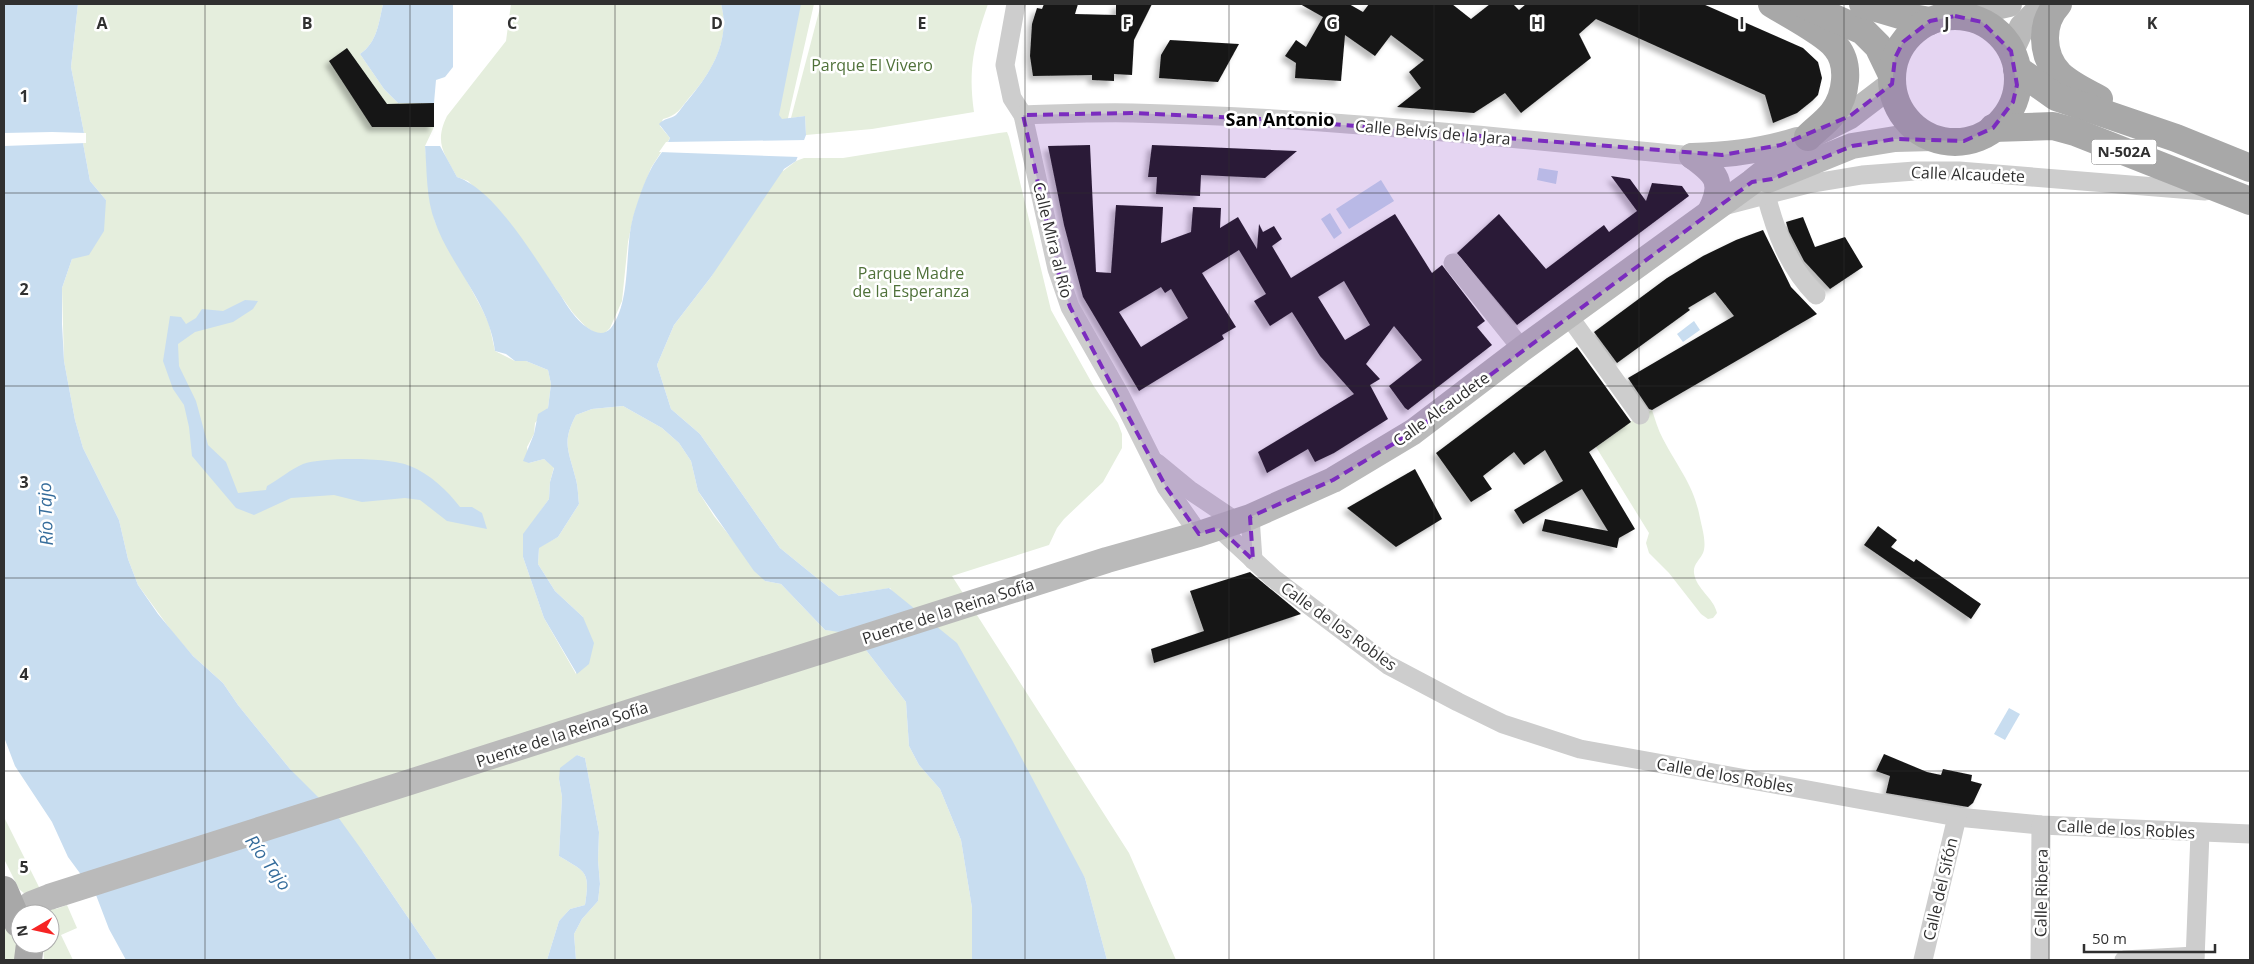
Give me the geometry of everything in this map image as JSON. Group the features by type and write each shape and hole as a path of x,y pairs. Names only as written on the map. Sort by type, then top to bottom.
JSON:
{"main road":[{"path":"1692,156 1764,150 1808,137 1832,114 1838,105 1846,77 1844,64 1837,47 1811,28 1772,4"},
{"name":"N-502A","path":"1803,4 1863,31 1878,46 1892,79 1895,98 1905,117 1920,132 1948,142 1964,141 1979,137 2005,117 2013,102 2017,86 2014,60 2003,39 1982,22 1906,17 1863,4"},
{"path":"1892,79 1895,58 1903,42 1915,30 1942,18 2010,4"},
{"path":"2014,60 2022,27 2045,4"},
{"path":"2058,4 2052,11 2044,35 2048,57 2060,75 2083,91 2176,138"},
{"name":"N-502A","path":"2014,60 2056,96 2176,138 2250,168"},
{"name":"Calle Alcaudete","path":"1759,189 1808,137 1850,116 1892,79"},
{"name":"N-502A","path":"1993,128 2053,126 2075,132 2250,201"},
{"name":"Calle Alcaudete","path":"1106,560 1226,525 1333,480 1413,432 1522,349 1712,210 1759,189 1772,179 1852,146 1895,139 1933,138"},
{"path":"1692,156 1720,165 1759,189"},
{"path":"1692,156 1712,170 1718,182 1717,197 1712,210"},
{"name":"Puente de la Reina Sofía","path":"30,904 1106,560"},
{"path":"4,890 10,905"}],"street":[{"name":"Calle Mira al Río","path":"1016,4 1005,66 1012,98 1023,115 1057,269 1070,307 1120,395 1166,487 1226,525"},
{"name":"Calle Belvís de la Jara","path":"1023,115 1133,113 1280,120 1442,132 1692,156"},
{"name":"Calle Alcaudete","path":"1759,189 1808,184 1862,175 1959,170 2224,192"},
{"path":"1759,189 1786,254 1801,280 1816,295"},
{"path":"1454,263 1522,349"},
{"path":"1568,315 1640,415"},
{"path":"1154,461 1191,491 1226,525 1253,560"},
{"name":"Calle de los Robles","path":"1226,525 1253,560 1329,621 1388,664 1503,724 1580,749 1957,817 2041,825 2250,834"},
{"name":"Calle del Sifón","path":"1923,960 1957,817"},
{"name":"Calle Ribera","path":"2040,960 2041,825"},
{"path":"2124,960 2195,958 2200,833"}],"highlighted area":[{"path":"1955,16 1982,22 2011,51 2017,85 2013,102 1993,128 1964,141 1895,139 1852,146 1772,179 1752,182 1413,432 1333,480 1250,517 1253,560 1219,528 1199,534 1166,487 1070,307 1057,269 1023,115 1133,113 1280,120 1722,155 1781,145 1850,116 1892,84 1895,58 1903,42 1930,21"}],"green space":[{"path":"78,4 383,4 374,38 360,54 384,89 398,103 434,103 434,127 425,146 431,205 435,222 489,324 495,351 515,361 526,361 548,370 551,384 548,408 535,423 534,434 527,447 529,463 544,459 554,467 550,482 549,499 539,513 523,557 544,618 576,674 583,617 555,591 538,564 539,547 558,537 579,504 577,483 568,446 569,432 576,415 592,409 623,406 662,428 679,443 691,461 698,491 714,516 765,581 781,584 825,630 847,632 866,650 906,702 909,746 919,765 940,789 961,840 972,908 972,960 576,960 574,934 582,919 598,901 600,884 598,860 599,832 585,758 577,755 559,779 562,797 559,856 576,866 584,874 587,885 585,905 570,909 559,921 547,960 437,960 364,853 290,769 238,705 223,683 193,656 173,633 138,585 128,559 119,520 83,448 75,420 64,361 62,288 72,259 106,200 90,181 83,143 84,133 71,67"},
{"path":"511,4 721,4 723,30 721,42 712,66 681,108 672,116 663,119 660,126 670,138 651,168 640,196 628,242 622,301 610,328 605,333 595,333 585,326 573,313 513,228 468,181 457,177 442,148 441,134 447,116 506,41"},
{"name":"Parque Madre de la Esperanza","path":"765,4 814,4 788,118 783,171 796,161 804,158 843,158 1007,132 1051,310 1093,385 1118,423 1122,434 1122,448 1103,482 1064,519 1057,528 1049,545 952,576 1129,853 1176,960 1107,960 1085,878 890,588 839,596 780,548 700,434 671,409 657,365 674,325 711,277 739,228"},
{"name":"Parque El Vivero","path":"821,4 988,4 976,44 972,69 974,112 872,129 806,135 805,116 791,118"},
{"path":"1652,410 1661,436 1690,486 1697,506 1703,531 1704,549 1694,573 1698,584 1715,608 1717,613 1713,618 1708,619 1701,614 1669,573 1649,553 1646,543 1649,533 1596,447 1633,420"},
{"path":"4,817 39,887 52,904 29,904 4,859"},
{"path":"67,905 77,928 61,935 73,960 44,960 44,954 60,954 60,908"},
{"path":"4,925 10,928 10,954 19,954 19,960 4,960"}],"water":[{"name":"Río Tajo","path":"4,4 78,4 71,67 84,133 83,143 90,181 106,200 104,231 89,255 72,259 62,288 64,361 75,420 83,448 119,520 128,559 138,585 158,614 193,656 223,683 238,705 290,769 338,817 437,960 126,960 109,929 96,895 68,857 52,822 15,766 4,737"},
{"path":"383,4 453,4 453,67 445,77 436,80 434,103 398,103 384,89 360,54 374,38"},
{"path":"721,4 801,4 779,115 782,119 805,116 806,135 796,161 784,169 711,277 674,325 657,365 671,409 700,434 780,548 839,596 889,588 957,643 1012,740 1085,878 1107,960 972,960 972,908 961,840 940,789 919,765 909,746 906,702 866,650 847,633 825,630 781,584 765,581 754,571 698,491 691,461 679,443 662,428 623,406 592,409 576,415 569,432 568,446 577,483 579,504 558,537 539,548 538,564 555,591 583,617 594,643 589,664 577,674 544,618 523,557 523,534 549,499 550,482 554,468 544,459 529,463 523,461 534,434 538,414 548,408 551,384 548,370 526,361 515,361 506,354 495,351 491,333 478,300 450,254 435,222 428,194 425,146 440,146 457,177 472,184 500,210 514,227 575,317 583,325 594,331 600,333 608,331 618,317 622,303 630,230 639,198 652,167 670,138 659,124 678,113 711,67 721,43 723,17"},
{"path":"1539,168 1558,171 1556,184 1537,180"},
{"path":"1381,180 1394,201 1349,229 1336,209"},
{"path":"1330,213 1342,233 1334,239 1321,219"},
{"path":"245,300 258,301 253,309 233,322 195,332 178,344 179,366 196,401 208,445 226,462 238,493 266,490 267,486 303,464 340,459 388,461 417,469 444,489 460,507 472,507 482,513 487,529 447,521 420,500 405,498 362,502 334,495 291,498 254,515 236,508 192,456 189,427 184,405 173,389 163,361 170,316 181,317 186,324 196,318 202,309 223,311"},
{"path":"1694,321 1700,330 1683,342 1677,334"},
{"path":"2009,708 2020,714 2005,740 1994,734"},
{"path":"577,755 585,758 599,832 598,860 600,884 598,901 582,919 574,934 576,960 547,960 559,921 570,909 585,905 587,885 584,874 576,866 559,856 562,797 559,779 560,768"}],"pier":[{"path":"4,133 86,133 86,143 4,146"},
{"path":"806,140 799,157 659,152 666,142"}],"building":[{"path":"1044,4 1078,4 1075,14 1116,15 1116,4 1152,4 1134,40 1132,75 1114,74 1114,81 1092,80 1092,75 1033,76 1030,56 1032,24 1037,8 1042,9"},
{"path":"1300,4 1349,4 1363,12 1369,4 1452,4 1471,19 1490,4 1513,4 1519,10 1526,4 1703,4 1803,48 1818,62 1822,78 1818,95 1812,101 1797,113 1773,123 1765,95 1596,19 1579,34 1591,58 1521,113 1505,93 1474,113 1397,107 1421,88 1409,72 1424,60 1391,35 1375,56 1345,35 1341,81 1295,78 1296,63 1285,56 1296,40 1306,47 1323,17"},
{"path":"1170,40 1239,44 1218,82 1159,78 1161,55"},
{"path":"347,48 387,104 434,103 434,127 372,127 329,61"},
{"path":"1090,145 1096,272 1111,273 1116,205 1163,207 1161,243 1191,232 1193,207 1221,208 1220,228 1238,217 1257,249 1259,224 1263,232 1274,226 1282,239 1272,246 1291,278 1395,214 1432,273 1442,265 1485,321 1477,327 1492,345 1408,410 1389,386 1422,360 1394,326 1366,364 1380,379 1370,385 1388,419 1334,453 1315,462 1308,449 1267,473 1258,452 1354,394 1320,356 1292,312 1270,326 1254,301 1266,294 1239,250 1202,273 1236,327 1222,335 1224,339 1139,391 1083,297 1064,225 1048,146","holes":["1344,281 1370,325 1345,340 1318,297","1161,287 1165,293 1171,289 1188,318 1141,347 1119,312"]},
{"path":"1152,145 1297,151 1265,178 1201,175 1200,196 1156,194 1157,177 1148,177"},
{"path":"1611,176 1630,179 1646,201 1652,183 1682,186 1689,196 1517,325 1457,253 1499,214 1546,269 1604,225 1609,232 1637,211"},
{"path":"1803,217 1815,247 1845,237 1863,267 1830,289 1804,261 1789,232 1786,222"},
{"path":"1763,230 1791,287 1817,314 1652,410 1649,409 1628,378 1734,316 1715,292 1688,308 1690,310 1617,363 1594,332 1667,278 1703,256 1736,240"},
{"path":"1577,347 1631,422 1589,452 1635,529 1619,538 1617,548 1542,531 1545,519 1608,531 1582,489 1523,524 1514,510 1563,481 1545,450 1524,465 1514,452 1483,476 1492,489 1471,502 1436,453"},
{"path":"1415,469 1442,519 1396,547 1347,508"},
{"path":"1878,526 1897,540 1891,547 1914,562 1916,559 1981,604 1971,619 1864,545"},
{"path":"1250,572 1301,614 1154,663 1151,649 1204,631 1190,591"},
{"path":"1884,754 1927,772 1941,775 1943,769 1972,775 1971,781 1982,784 1973,803 1968,807 1886,793 1890,776 1876,771"}],"district":[{"name":"San Antonio","path":"1280,120"}]}
